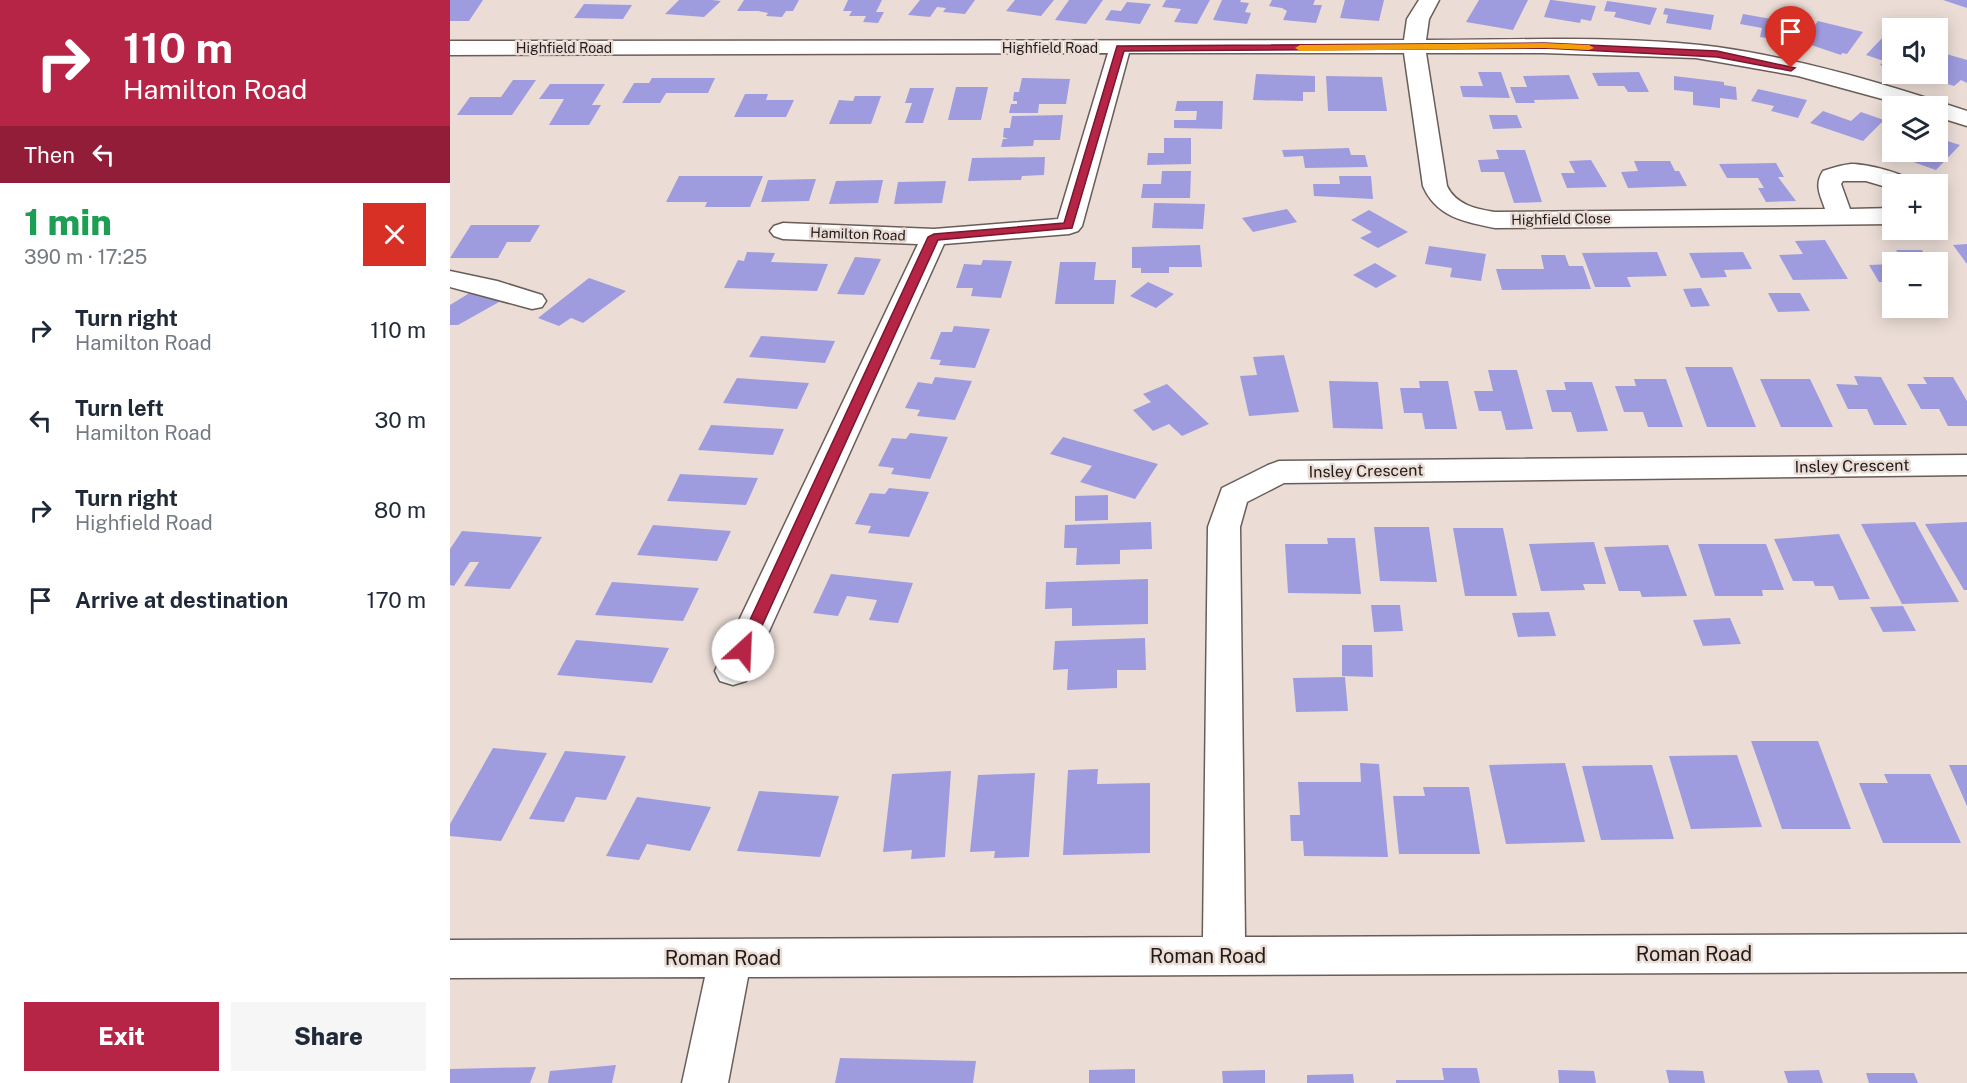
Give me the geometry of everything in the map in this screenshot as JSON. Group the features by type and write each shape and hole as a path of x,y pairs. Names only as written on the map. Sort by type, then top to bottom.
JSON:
{"street":[{"name":"Highfield Close","path":"1430,0 1418,19 1414,48 1437,194 1446,203 1465,213 1495,220 1882,216"},
{"name":"Highfield Road","path":"450,48 1544,46 1717,54 1830,76 1897,96"},
{"name":"Hamilton Road","path":"783,231 934,237 1069,226 1120,48"},
{"path":"1948,112 1967,118"},
{"path":"1840,216 1829,184 1832,176 1853,170 1882,178"},
{"name":"Hamilton Road","path":"733,671 934,237"},
{"path":"450,279 487,287 532,301"},
{"name":"Insley Crescent","path":"1224,956 1224,527 1233,495 1279,472 1967,465"},
{"name":"Roman Road","path":"450,959 1967,953"},
{"path":"705,1083 731,958"}],"building":[{"path":"450,0 483,0 469,21 450,21"},
{"path":"679,0 721,1 704,17 665,14"},
{"path":"744,0 799,0 793,11 786,11 782,17 766,16 768,13 758,11 737,11"},
{"path":"848,0 882,0 876,12 884,12 878,23 863,22 866,16 849,16 852,11 843,11"},
{"path":"920,0 975,0 965,14 943,12 946,8 937,7 930,17 908,15"},
{"path":"1015,0 1054,0 1041,16 1006,11"},
{"path":"1069,0 1103,0 1086,24 1055,20"},
{"path":"1166,0 1210,0 1197,24 1174,22 1181,9 1162,7"},
{"path":"1222,0 1241,0 1240,2 1249,3 1245,12 1251,13 1247,24 1213,20"},
{"path":"1272,0 1315,0 1313,5 1322,5 1316,23 1283,20 1287,11 1269,6"},
{"path":"1345,0 1384,0 1379,21 1340,18"},
{"path":"1479,0 1528,0 1513,30 1466,22"},
{"path":"1550,0 1596,6 1591,21 1581,19 1580,23 1544,17"},
{"path":"1943,0 1967,0 1967,8"},
{"path":"1607,1 1657,8 1650,25 1614,17 1616,12 1604,11"},
{"path":"1127,2 1151,4 1140,24 1105,20 1111,10 1121,11"},
{"path":"584,4 632,5 623,19 574,18"},
{"path":"1665,8 1714,15 1711,30 1666,23 1668,15 1663,14"},
{"path":"1743,14 1794,23 1792,33 1788,33 1786,41 1760,37 1762,28 1740,24"},
{"path":"1818,21 1863,32 1847,54 1842,53 1841,55 1802,42"},
{"path":"1882,38 1882,60 1866,55"},
{"path":"1948,54 1967,60 1967,83 1961,80 1954,86 1947,84"},
{"path":"1478,72 1501,72 1510,98 1463,97 1460,86 1483,86"},
{"path":"1639,72 1649,92 1628,92 1624,86 1598,86 1592,73"},
{"path":"1256,74 1315,76 1315,92 1303,92 1303,101 1253,100"},
{"path":"1569,75 1579,99 1534,100 1535,103 1516,103 1510,87 1527,87 1523,76"},
{"path":"1326,76 1382,77 1387,111 1328,111"},
{"path":"1674,76 1724,82 1724,85 1736,87 1737,100 1720,98 1720,108 1693,105 1693,92 1674,90"},
{"path":"652,78 715,78 708,93 666,93 660,103 622,103 634,83 649,83"},
{"path":"1022,78 1070,79 1066,104 1039,104 1038,113 1009,113 1011,104 1017,104 1017,101 1013,101 1014,92 1019,92"},
{"path":"513,80 536,80 512,115 457,115 470,97 501,97"},
{"path":"550,84 605,84 592,105 601,105 589,125 549,125 564,99 539,99"},
{"path":"956,87 988,87 981,120 948,120"},
{"path":"910,88 934,88 923,123 905,123 912,103 905,103"},
{"path":"1758,89 1807,100 1798,118 1771,111 1774,106 1751,101"},
{"path":"745,94 768,94 766,100 794,100 786,117 734,117"},
{"path":"855,96 881,96 871,124 829,124 839,100 853,101"},
{"path":"1177,101 1223,101 1222,129 1174,128 1174,120 1196,120 1197,111 1175,111"},
{"path":"1823,111 1851,121 1861,112 1882,119 1863,141 1810,123"},
{"path":"1063,115 1060,140 1034,140 1033,146 1001,147 1003,139 1008,139 1003,137 1004,128 1010,128 1012,116"},
{"path":"1489,115 1517,115 1522,128 1493,129"},
{"path":"1164,138 1191,138 1191,164 1147,165 1148,153 1164,153"},
{"path":"1948,141 1960,145 1948,158"},
{"path":"1349,148 1351,155 1365,155 1368,167 1305,168 1303,156 1284,157 1282,150"},
{"path":"1496,150 1525,150 1542,202 1514,203 1504,172 1481,172 1478,160 1499,159"},
{"path":"1045,157 1044,175 1022,176 1021,180 968,181 972,158"},
{"path":"1591,160 1607,187 1567,188 1561,173 1575,173 1569,161"},
{"path":"1634,161 1670,161 1675,171 1679,171 1687,186 1628,188 1621,172 1638,171"},
{"path":"1913,162 1944,162 1936,170"},
{"path":"1776,163 1784,177 1778,177 1796,201 1766,202 1758,188 1764,188 1758,178 1727,178 1719,164"},
{"path":"1162,171 1191,171 1190,198 1141,198 1143,184 1161,184"},
{"path":"679,176 763,176 750,207 705,207 707,202 666,202"},
{"path":"1339,176 1371,176 1373,199 1314,196 1313,184 1340,184"},
{"path":"816,179 809,201 761,202 768,180"},
{"path":"883,180 878,203 829,204 836,181"},
{"path":"946,181 942,203 894,204 898,182"},
{"path":"1154,203 1205,204 1203,229 1152,228"},
{"path":"1287,209 1297,222 1253,232 1242,218"},
{"path":"1369,210 1408,232 1378,248 1360,238 1372,232 1351,220"},
{"path":"471,225 540,225 530,242 507,242 498,258 450,258"},
{"path":"1825,240 1848,279 1793,280 1779,255 1803,254 1795,241"},
{"path":"1967,244 1967,264 1953,245"},
{"path":"1200,245 1202,267 1169,267 1169,273 1141,273 1141,268 1132,268 1132,247"},
{"path":"1429,246 1486,254 1481,281 1450,277 1452,268 1425,264"},
{"path":"1896,250 1922,250 1923,252 1897,252"},
{"path":"747,252 775,253 771,262 828,264 817,291 724,288 738,260 744,261"},
{"path":"1657,252 1667,276 1627,277 1631,287 1595,287 1582,253"},
{"path":"1743,252 1752,269 1724,270 1727,277 1701,278 1689,253"},
{"path":"1541,255 1565,255 1569,266 1583,266 1591,289 1502,290 1496,269 1544,269"},
{"path":"855,257 881,259 864,295 837,294"},
{"path":"983,260 1012,261 1001,298 971,296 973,288 956,288 964,264 981,265"},
{"path":"1060,262 1096,262 1094,280 1116,280 1114,304 1055,304"},
{"path":"1375,263 1397,276 1376,288 1353,275"},
{"path":"1882,264 1882,282 1879,282 1869,265"},
{"path":"589,278 626,291 583,323 571,318 559,326 538,318"},
{"path":"1148,282 1174,294 1156,308 1130,296"},
{"path":"1701,288 1710,306 1691,307 1683,289"},
{"path":"476,289 499,302 458,325 450,325 450,305"},
{"path":"1768,293 1800,293 1810,311 1778,312"},
{"path":"954,326 990,329 975,368 939,365 941,360 930,359 941,332 952,332"},
{"path":"761,336 835,341 825,363 749,357"},
{"path":"1284,355 1299,412 1249,416 1240,376 1257,375 1253,357"},
{"path":"1685,367 1732,367 1756,427 1707,427"},
{"path":"1488,370 1517,370 1533,429 1506,430 1501,411 1479,411 1474,391 1493,391"},
{"path":"1854,376 1881,377 1907,425 1874,425 1867,409 1848,409 1836,384 1858,385"},
{"path":"935,377 972,381 955,420 917,416 920,410 905,408 918,382 932,384"},
{"path":"1923,377 1953,377 1967,401 1967,426 1948,426 1939,409 1921,409 1907,384 1927,384"},
{"path":"737,378 809,383 797,409 723,403"},
{"path":"1634,379 1666,379 1683,427 1648,427 1643,412 1624,412 1615,386 1636,386"},
{"path":"1760,379 1810,379 1833,427 1781,427"},
{"path":"1329,381 1378,382 1383,429 1333,428"},
{"path":"1419,381 1448,381 1457,429 1425,429 1422,413 1404,413 1400,388 1420,388"},
{"path":"1564,382 1592,382 1608,431 1577,432 1571,412 1552,412 1546,390 1566,390"},
{"path":"1167,384 1209,424 1182,436 1169,424 1153,431 1133,410 1151,402 1143,394"},
{"path":"711,425 784,429 773,455 698,450"},
{"path":"910,433 948,437 930,479 891,474 894,468 878,466 892,438 906,439"},
{"path":"1063,437 1158,464 1135,499 1080,482 1092,466 1050,454"},
{"path":"680,474 758,478 746,505 667,501"},
{"path":"889,488 929,492 909,537 868,533 871,526 855,524 870,493 885,494"},
{"path":"1108,495 1108,520 1075,521 1075,496"},
{"path":"1151,522 1152,549 1120,550 1120,564 1076,565 1077,548 1064,548 1065,525"},
{"path":"1915,522 1959,602 1902,604 1861,524"},
{"path":"1967,522 1967,590 1964,590 1925,524"},
{"path":"653,525 731,531 717,561 637,555"},
{"path":"1374,527 1429,527 1437,582 1380,581"},
{"path":"1453,528 1503,528 1517,596 1465,596"},
{"path":"462,531 542,537 510,589 464,586 479,562 470,562 454,586 450,585 450,549"},
{"path":"1839,534 1870,599 1839,600 1833,586 1815,586 1813,581 1793,581 1774,539"},
{"path":"1327,538 1355,538 1361,594 1288,593 1285,544 1328,544"},
{"path":"1594,542 1606,584 1583,584 1585,590 1541,591 1529,544"},
{"path":"1698,544 1766,544 1784,590 1762,590 1763,596 1715,596"},
{"path":"1668,545 1687,596 1642,597 1640,591 1619,591 1604,547"},
{"path":"831,574 913,583 898,623 869,620 877,600 847,596 838,616 813,613"},
{"path":"1148,579 1148,624 1072,626 1072,608 1045,609 1046,582"},
{"path":"612,582 699,588 683,621 595,615"},
{"path":"1371,605 1400,605 1403,631 1374,632"},
{"path":"1903,606 1916,631 1883,632 1870,607"},
{"path":"1549,612 1556,636 1518,637 1512,613"},
{"path":"1730,618 1741,644 1703,646 1693,620"},
{"path":"1145,638 1146,670 1117,670 1117,688 1067,690 1068,669 1053,670 1055,641"},
{"path":"576,640 669,648 652,683 557,675"},
{"path":"1342,645 1372,645 1373,677 1342,676"},
{"path":"1345,677 1348,711 1296,712 1293,678"},
{"path":"1751,741 1818,741 1851,829 1782,829"},
{"path":"493,748 547,753 501,841 450,836 450,824"},
{"path":"565,751 626,756 606,800 576,797 564,822 529,819"},
{"path":"1737,755 1762,827 1691,829 1669,756"},
{"path":"1360,763 1379,764 1388,857 1304,856 1303,841 1291,841 1290,815 1300,815 1298,782 1361,782"},
{"path":"1565,763 1585,842 1506,844 1489,765"},
{"path":"1652,765 1674,839 1601,840 1582,766"},
{"path":"1949,765 1967,765 1967,806"},
{"path":"1098,769 1097,784 1150,783 1150,853 1063,855 1068,770"},
{"path":"951,771 945,857 911,859 912,850 883,852 892,774"},
{"path":"1035,773 1029,857 994,858 995,851 970,852 978,775"},
{"path":"1884,774 1930,774 1961,843 1883,843 1859,783 1888,783"},
{"path":"1423,787 1469,787 1480,854 1399,854 1393,796 1425,796"},
{"path":"759,791 839,796 820,857 737,851"},
{"path":"637,797 711,807 690,851 647,844 639,860 606,856"},
{"path":"840,1058 976,1061 973,1083 835,1083"},
{"path":"616,1065 612,1083 548,1083 550,1071"},
{"path":"536,1067 530,1083 450,1083 450,1069"},
{"path":"1442,1068 1477,1068 1480,1083 1396,1083 1396,1080 1444,1080"},
{"path":"1135,1069 1135,1083 1089,1083 1089,1070"},
{"path":"1265,1070 1265,1083 1223,1083 1222,1071"},
{"path":"1558,1070 1594,1071 1596,1083 1559,1083"},
{"path":"1666,1070 1703,1071 1705,1083 1669,1083"},
{"path":"1819,1070 1823,1083 1788,1083 1784,1071"},
{"path":"1866,1073 1914,1073 1918,1083 1869,1083"},
{"path":"1353,1074 1354,1083 1307,1083 1307,1075"}],"slow traffic":[{"path":"1300,48 1544,46 1589,48"}],"route":[{"path":"743,650 934,237 1069,226 1120,48 1544,46 1717,54 1791,68"}]}
